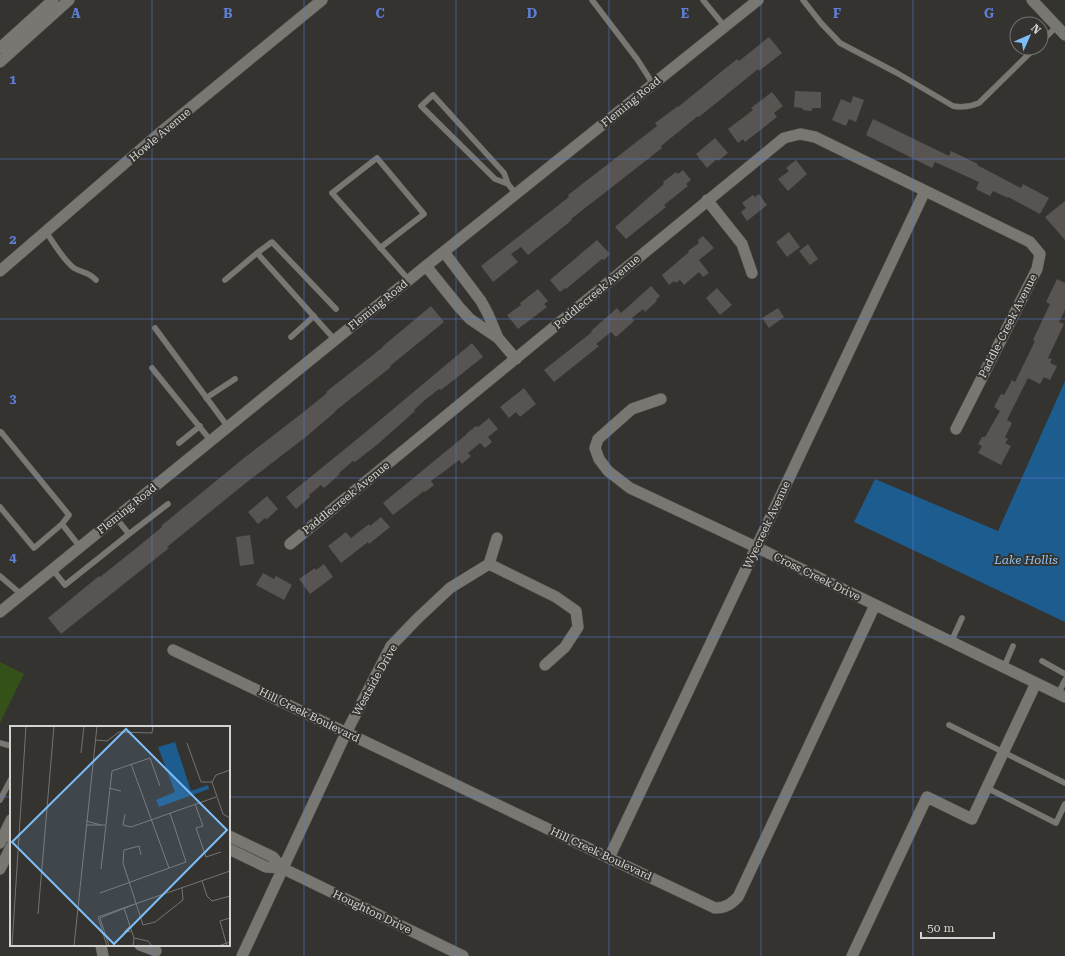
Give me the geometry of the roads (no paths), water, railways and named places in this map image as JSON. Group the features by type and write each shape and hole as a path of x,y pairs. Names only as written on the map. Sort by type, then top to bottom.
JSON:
{"street":[{"path":"0,48 53,0"},
{"path":"0,62 69,0"},
{"name":"Howle Avenue","path":"0,271 161,132 322,0"},
{"name":"Fleming Road","path":"0,612 426,266 758,0"},
{"path":"1032,0 1061,31"},
{"name":"Paddlecreek Avenue","path":"290,544 784,138 800,134 815,137 925,191"},
{"name":"Paddle-Creek Avenue","path":"925,191 1030,242 1040,254 1036,269 956,429"},
{"name":"Wyecreek Avenue","path":"609,858 925,191"},
{"path":"707,200 742,244 752,273"},
{"path":"444,252 481,302 488,314 498,338"},
{"path":"426,266 470,319 498,338 516,359"},
{"name":"Cross Creek Drive","path":"661,399 632,409 598,439 595,448 599,459 608,472 630,488 1061,695"},
{"path":"497,538 489,564 556,597 576,611 578,627 565,647 545,665"},
{"name":"Westside Drive","path":"242,956 346,732 391,646 450,588 489,564"},
{"name":"Hill Creek Boulevard","path":"173,650 715,908 721,908 728,906 738,897 875,605"},
{"path":"852,956 927,797 972,819 1036,683"},
{"path":"5,840 10,823"},
{"name":"Houghton Drive","path":"230,836 273,857 282,868"},
{"path":"0,869 10,849"},
{"name":"Houghton Drive","path":"230,849 266,867 282,868 463,956"},
{"path":"101,946 103,956"},
{"path":"143,946 156,951"}],"lane":[{"path":"592,0 637,59 653,84"},
{"path":"703,0 725,27"},
{"path":"804,0 821,23 840,43 953,106 966,108 979,103 1027,56"},
{"path":"1049,38 1061,31"},
{"path":"508,184 495,179 421,106 433,95 504,173 508,184 516,194"},
{"path":"380,248 424,214 377,158 332,193 380,248 409,280"},
{"path":"46,232 68,262 76,269 91,274 96,280"},
{"path":"225,280 272,242 336,309"},
{"path":"257,253 335,340"},
{"path":"291,337 314,316"},
{"path":"155,328 228,427"},
{"path":"152,368 211,440"},
{"path":"206,398 235,379"},
{"path":"179,443 200,426"},
{"path":"0,433 1,432 69,515 62,524 34,548 0,507"},
{"path":"53,570 65,585 168,504"},
{"path":"116,518 129,534"},
{"path":"62,524 80,547"},
{"path":"0,576 22,595"},
{"path":"951,642 962,618"},
{"path":"1004,667 1013,646"},
{"path":"1042,661 1065,674"},
{"path":"1061,695 1065,680"},
{"path":"949,724 1065,783"},
{"path":"0,742 10,746"},
{"path":"0,800 10,781"},
{"path":"987,788 1056,823 1065,804"}],"water":[{"name":"Lake Hollis","path":"1065,381 1065,622 854,522 875,479 998,531"}]}
